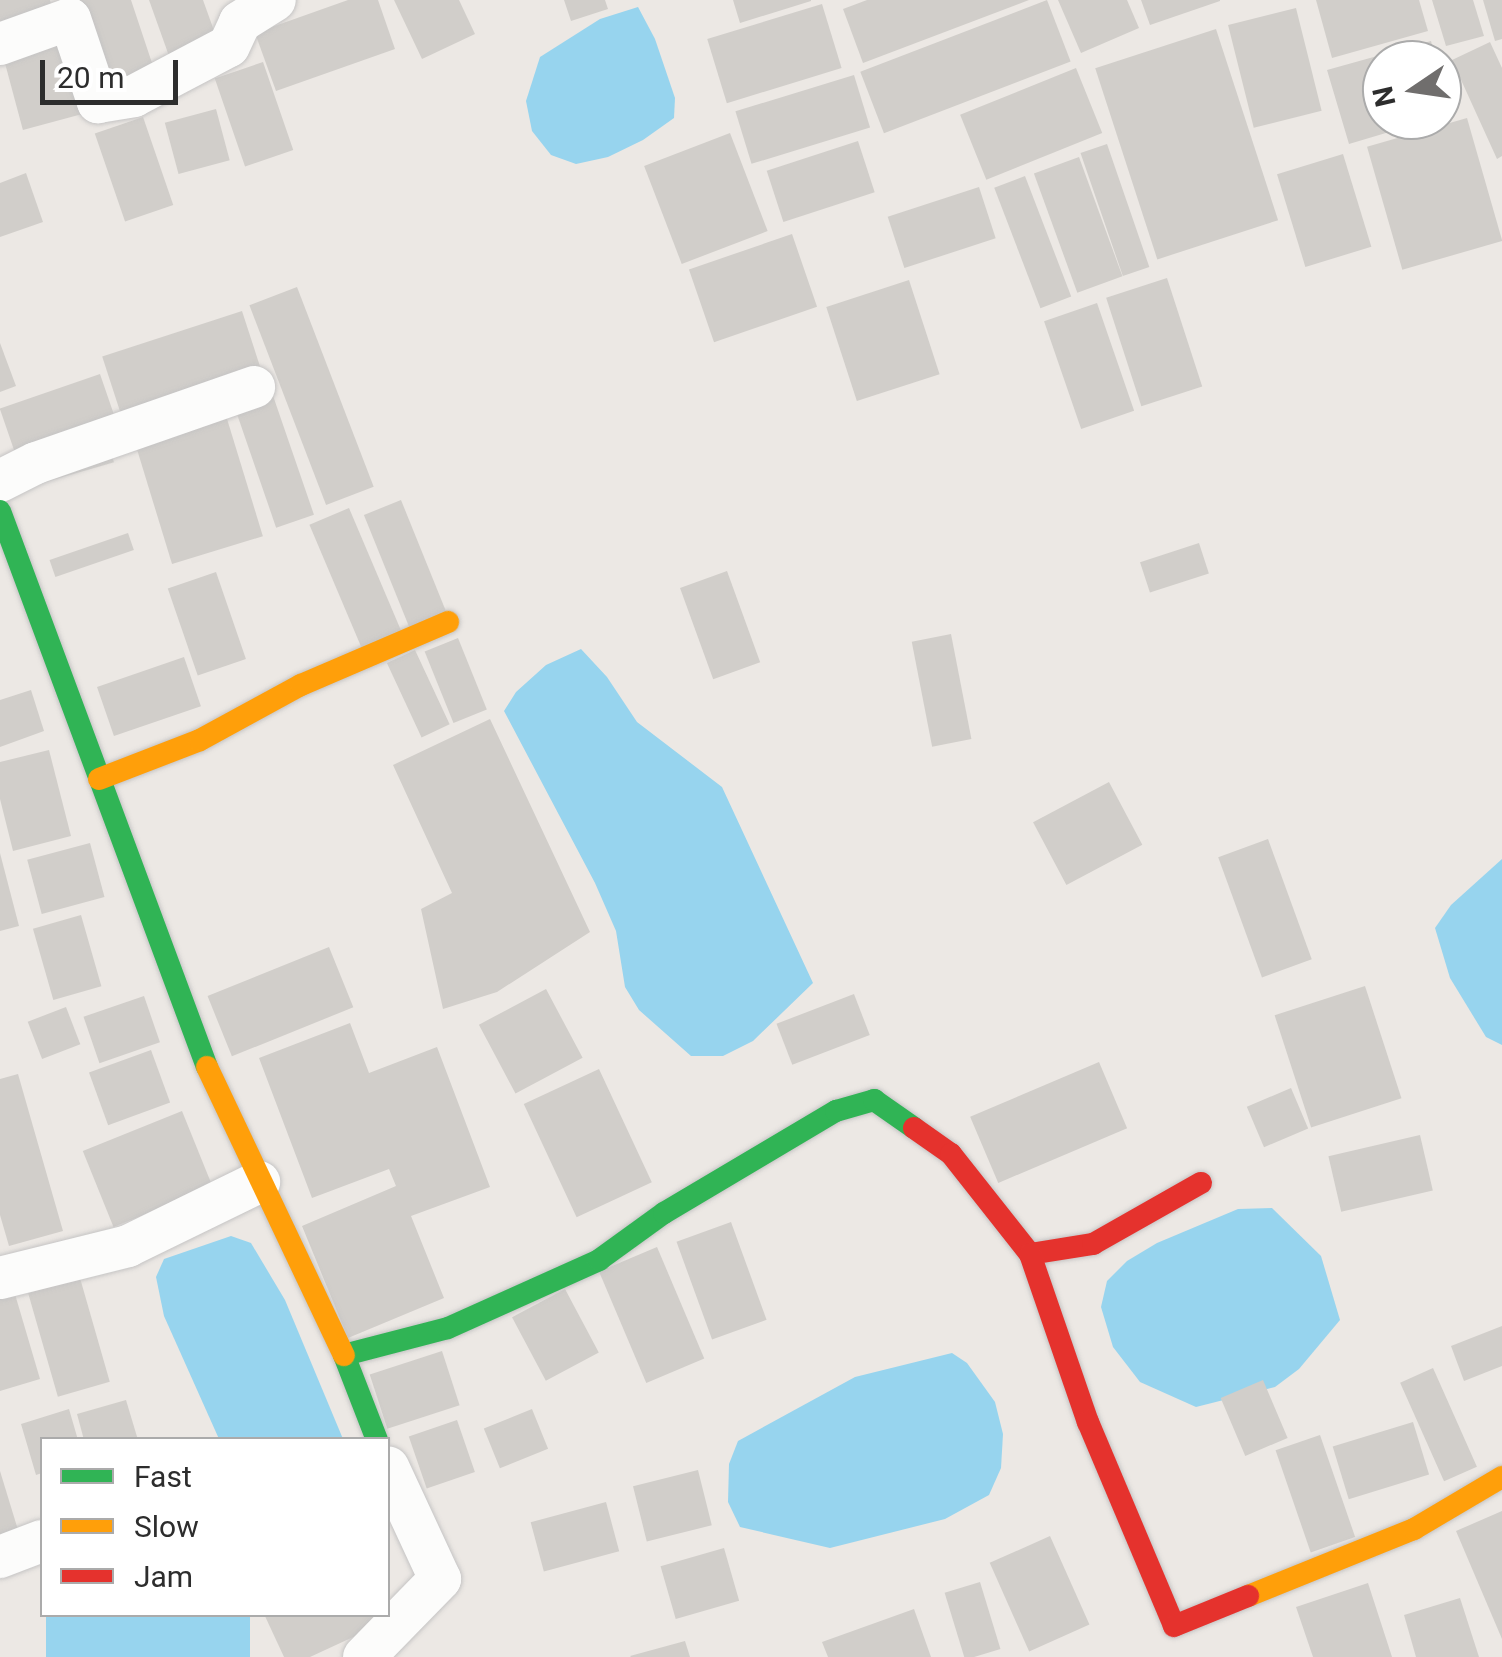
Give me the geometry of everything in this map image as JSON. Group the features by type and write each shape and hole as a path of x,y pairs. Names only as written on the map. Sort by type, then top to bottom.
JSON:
{"street":[{"path":"0,44 70,19 98,102 134,96 229,46 240,22 275,0"},
{"path":"0,481 36,463 254,387"},
{"path":"0,511 211,1078 344,1355 376,1437"},
{"path":"100,780 200,740 300,686 448,622"},
{"path":"344,1355 448,1328 598,1260 664,1213 836,1111 874,1100 952,1154 1030,1254 1088,1422 1174,1626 1414,1529 1502,1477"},
{"path":"0,1278 128,1246 259,1182"},
{"path":"1030,1254 1094,1244 1201,1183"},
{"path":"364,1657 440,1580 390,1471"},
{"path":"0,1557 40,1542"}],"water":[{"path":"638,7 655,39 675,98 674,118 643,140 608,157 576,164 551,155 532,131 526,101 540,57 600,19"},
{"path":"581,649 607,677 637,722 722,787 813,983 753,1041 723,1056 691,1056 639,1010 625,987 616,931 595,883 504,711 516,692 546,665"},
{"path":"1502,859 1502,1045 1486,1037 1450,978 1435,928 1451,905"},
{"path":"1272,1208 1321,1256 1340,1320 1299,1369 1275,1387 1196,1407 1140,1382 1113,1347 1101,1307 1107,1281 1127,1261 1157,1243 1238,1209"},
{"path":"231,1236 251,1243 285,1300 342,1437 218,1437 164,1316 156,1277 164,1259"},
{"path":"952,1353 967,1363 995,1402 1003,1434 1001,1468 989,1495 945,1519 830,1548 740,1527 728,1502 729,1464 738,1441 855,1377"},
{"path":"46,1617 250,1617 250,1657 46,1657"}],"building":[{"path":"0,0 50,0 53,13 0,26"},
{"path":"71,0 131,0 156,75 103,93"},
{"path":"149,0 203,0 217,39 169,56"},
{"path":"348,0 378,0 395,49 276,91 255,33"},
{"path":"394,0 459,0 475,34 422,59"},
{"path":"564,0 605,0 608,9 571,21"},
{"path":"733,0 811,0 811,1 740,23"},
{"path":"867,0 1029,0 863,63 843,9"},
{"path":"1047,0 1071,62 884,133 860,72"},
{"path":"1058,0 1127,0 1139,28 1081,53"},
{"path":"1141,0 1220,0 1220,1 1150,25"},
{"path":"1316,0 1419,0 1428,31 1396,40 1362,40 1362,50 1332,58"},
{"path":"1432,0 1473,0 1484,36 1462,42 1444,40"},
{"path":"1483,0 1502,0 1502,39 1495,41"},
{"path":"822,4 842,68 727,103 707,39"},
{"path":"1296,8 1322,111 1254,128 1228,25"},
{"path":"1216,29 1278,220 1157,259 1095,68"},
{"path":"72,35 92,111 23,130 2,54"},
{"path":"1490,42 1502,68 1502,156 1497,159 1462,82 1462,55"},
{"path":"1362,60 1362,140 1349,144 1327,70"},
{"path":"263,62 293,150 245,167 215,79"},
{"path":"1076,68 1102,133 986,180 960,115"},
{"path":"854,75 870,128 751,164 735,111"},
{"path":"216,109 230,160 179,174 165,123"},
{"path":"143,117 173,205 125,222 95,134"},
{"path":"1467,118 1502,241 1402,270 1367,147 1390,140 1462,140 1462,119"},
{"path":"730,133 768,231 682,264 644,166"},
{"path":"858,141 875,192 783,222 767,171"},
{"path":"1107,144 1149,267 1123,276 1081,153"},
{"path":"1343,154 1371,247 1305,267 1277,174"},
{"path":"1079,157 1122,276 1077,293 1034,173"},
{"path":"26,173 43,222 0,237 0,183"},
{"path":"1025,176 1071,296 1040,308 994,188"},
{"path":"979,187 996,238 904,268 888,217"},
{"path":"792,234 817,307 714,342 689,269"},
{"path":"1167,278 1202,386 1141,406 1106,298"},
{"path":"909,280 940,374 857,401 826,307"},
{"path":"297,287 374,487 326,505 249,305"},
{"path":"1097,303 1134,411 1081,429 1044,321"},
{"path":"242,311 264,379 124,424 102,356"},
{"path":"0,343 16,386 0,392"},
{"path":"100,374 119,428 18,462 0,408"},
{"path":"270,387 314,515 276,528 232,400"},
{"path":"224,409 263,536 172,564 133,437"},
{"path":"109,445 114,462 34,485 29,468"},
{"path":"401,500 447,614 410,629 364,515"},
{"path":"349,508 401,631 362,648 309,525"},
{"path":"128,533 134,550 55,577 50,560"},
{"path":"1199,543 1209,573 1150,593 1140,562"},
{"path":"727,571 760,662 713,679 680,588"},
{"path":"216,572 246,659 198,676 168,589"},
{"path":"951,634 971,739 932,747 912,642"},
{"path":"458,638 487,709 453,723 425,651"},
{"path":"415,650 450,724 422,737 387,663"},
{"path":"184,657 201,706 114,736 97,687"},
{"path":"31,690 44,731 0,747 0,700"},
{"path":"490,719 590,932 497,992 443,1009 421,909 452,893 393,765"},
{"path":"49,750 71,836 13,851 0,799 0,762"},
{"path":"1109,782 1142,845 1066,885 1033,822"},
{"path":"1268,839 1312,959 1262,977 1218,857"},
{"path":"90,843 104,897 42,914 27,860"},
{"path":"0,853 19,926 0,931"},
{"path":"81,915 101,986 53,1000 33,929"},
{"path":"329,947 353,1007 232,1056 208,996"},
{"path":"1365,986 1401,1098 1311,1128 1275,1015"},
{"path":"546,989 583,1058 516,1094 479,1025"},
{"path":"854,994 870,1035 792,1065 777,1024"},
{"path":"144,996 160,1042 99,1063 83,1017"},
{"path":"66,1007 80,1044 42,1059 28,1022"},
{"path":"350,1023 369,1073 437,1047 490,1187 411,1216 444,1298 348,1338 302,1226 396,1186 389,1169 312,1198 259,1058"},
{"path":"151,1050 170,1103 108,1125 89,1073"},
{"path":"1099,1062 1127,1128 998,1183 970,1117"},
{"path":"599,1069 652,1182 577,1217 524,1104"},
{"path":"18,1074 63,1231 9,1246 0,1215 0,1079"},
{"path":"1291,1088 1308,1129 1264,1147 1247,1107"},
{"path":"182,1111 213,1187 114,1227 83,1151"},
{"path":"1420,1135 1433,1191 1341,1212 1328,1156"},
{"path":"731,1222 767,1320 712,1340 676,1242"},
{"path":"657,1247 704,1358 646,1383 599,1272"},
{"path":"80,1278 110,1382 58,1397 28,1293"},
{"path":"12,1284 40,1379 0,1391 0,1287"},
{"path":"565,1289 599,1353 546,1381 512,1317"},
{"path":"1502,1326 1502,1366 1464,1381 1451,1346"},
{"path":"442,1351 460,1405 387,1429 370,1374"},
{"path":"1433,1368 1477,1467 1444,1481 1400,1383"},
{"path":"1263,1380 1288,1438 1245,1456 1221,1398"},
{"path":"126,1400 137,1437 83,1437 77,1414"},
{"path":"69,1409 77,1437 40,1437 40,1474 36,1475 21,1424"},
{"path":"532,1409 548,1449 500,1468 484,1428"},
{"path":"457,1420 475,1472 427,1489 409,1437"},
{"path":"1413,1422 1429,1475 1349,1499 1333,1447"},
{"path":"1320,1435 1355,1537 1311,1552 1276,1450"},
{"path":"698,1470 712,1525 647,1542 633,1486"},
{"path":"0,1471 22,1543 0,1550"},
{"path":"606,1502 619,1551 544,1571 531,1522"},
{"path":"1502,1511 1502,1639 1456,1531"},
{"path":"1050,1536 1089,1625 1029,1651 990,1563"},
{"path":"724,1548 739,1601 676,1619 661,1566"},
{"path":"980,1582 1000,1649 964,1657 945,1593"},
{"path":"1368,1583 1392,1657 1313,1657 1296,1607"},
{"path":"1460,1598 1479,1657 1416,1657 1404,1615"},
{"path":"914,1609 931,1657 828,1657 822,1642"},
{"path":"265,1617 372,1617 377,1626 310,1657 284,1657"},
{"path":"685,1641 690,1657 630,1656"}],"traffic: fast":[{"path":"0,511 207,1067"},
{"path":"376,1437 344,1355 448,1328 599,1260 664,1213 836,1111 874,1100 914,1128"}],"traffic: slow":[{"path":"99,779 200,740 301,685 448,622"},
{"path":"207,1067 344,1355"},
{"path":"1248,1596 1414,1529 1502,1477"}],"traffic: jam":[{"path":"914,1128 951,1154 1030,1254 1093,1244 1201,1183"},
{"path":"1030,1254 1088,1422 1174,1626 1248,1596"}]}
